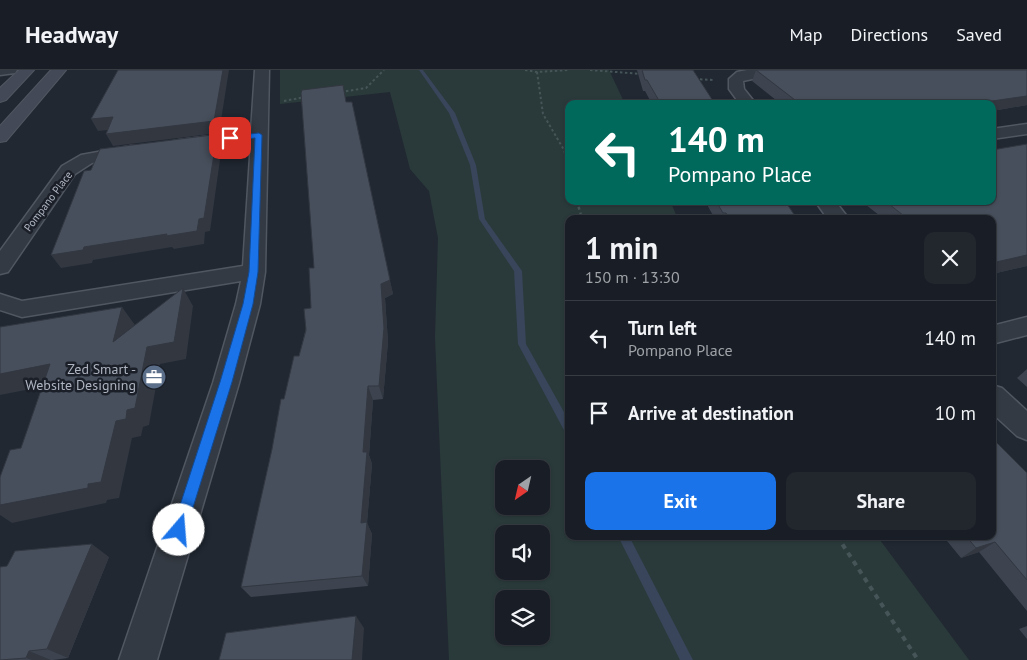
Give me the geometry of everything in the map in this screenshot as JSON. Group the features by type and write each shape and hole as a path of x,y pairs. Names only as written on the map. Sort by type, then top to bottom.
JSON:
{"main road":[{"path":"0,97 27,70"},
{"path":"0,137 59,70"}],"street":[{"path":"0,71 10,70"},
{"path":"138,660 226,382 248,304 254,272 262,70"},
{"path":"745,100 736,89 734,84 736,79 742,75 775,70"},
{"path":"996,133 1027,129"},
{"name":"Pompano Place","path":"0,267 68,170 87,159 111,153 259,135"},
{"path":"828,205 836,215"},
{"path":"0,302 22,309 254,272"},
{"path":"996,334 1027,326"},
{"path":"996,400 1027,428"}],"path":[{"path":"338,92 366,88 384,70"},
{"path":"525,70 537,72 569,70"},
{"path":"590,70 648,75"},
{"path":"537,72 543,114 565,154"},
{"path":"687,78 717,80"},
{"path":"276,102 310,96"},
{"path":"840,540 918,660"}],"shaded area":[{"path":"280,70 609,70 623,100 565,100 565,205 672,205 676,215 565,215 565,540 880,540 969,660 449,660 435,338 438,238 429,191 410,169 390,92 280,104"}],"building":[{"path":"118,70 223,70 214,121 106,134 113,117 91,119"},
{"path":"642,70 693,70 712,100 659,100 647,80 645,80"},
{"path":"756,70 1027,70 1027,96 996,100 795,100"},
{"path":"343,85 346,102 352,102 390,280 381,284 384,328 379,386 368,386 363,452 367,452 361,523 367,522 362,576 241,587 272,449 281,399 284,399 294,356 299,356 306,330 304,309 311,308 309,268 314,268 301,93 302,90"},
{"path":"212,135 210,148 215,148 204,218 199,219 197,231 84,247 83,250 51,255 84,171 91,170 100,149"},
{"path":"1027,144 1027,255 996,262 996,215 903,215 890,205 996,205 996,149"},
{"path":"718,205 788,205 794,215 727,215 723,213"},
{"path":"183,288 174,342 147,347 135,408 127,410 126,419 116,421 101,482 88,484 88,488 0,505 0,477 10,450 21,448 50,364 0,374 0,327 122,307 113,342"},
{"path":"996,442 1027,473 1027,580 995,542 976,548 969,540 996,540"},
{"path":"92,544 47,649 29,651 26,658 0,660 0,567 7,566 15,551"},
{"path":"356,616 352,660 219,660 226,633"}],"waterway":[{"path":"421,70 452,113 473,165 482,219 518,271 522,344 565,424"},
{"path":"625,540 687,660"}],"place":[{"name":"Zed Smart - Website Designing","path":"154,377"}],"route":[{"path":"179,530 226,382 248,304 254,272 259,135 230,138"}]}
